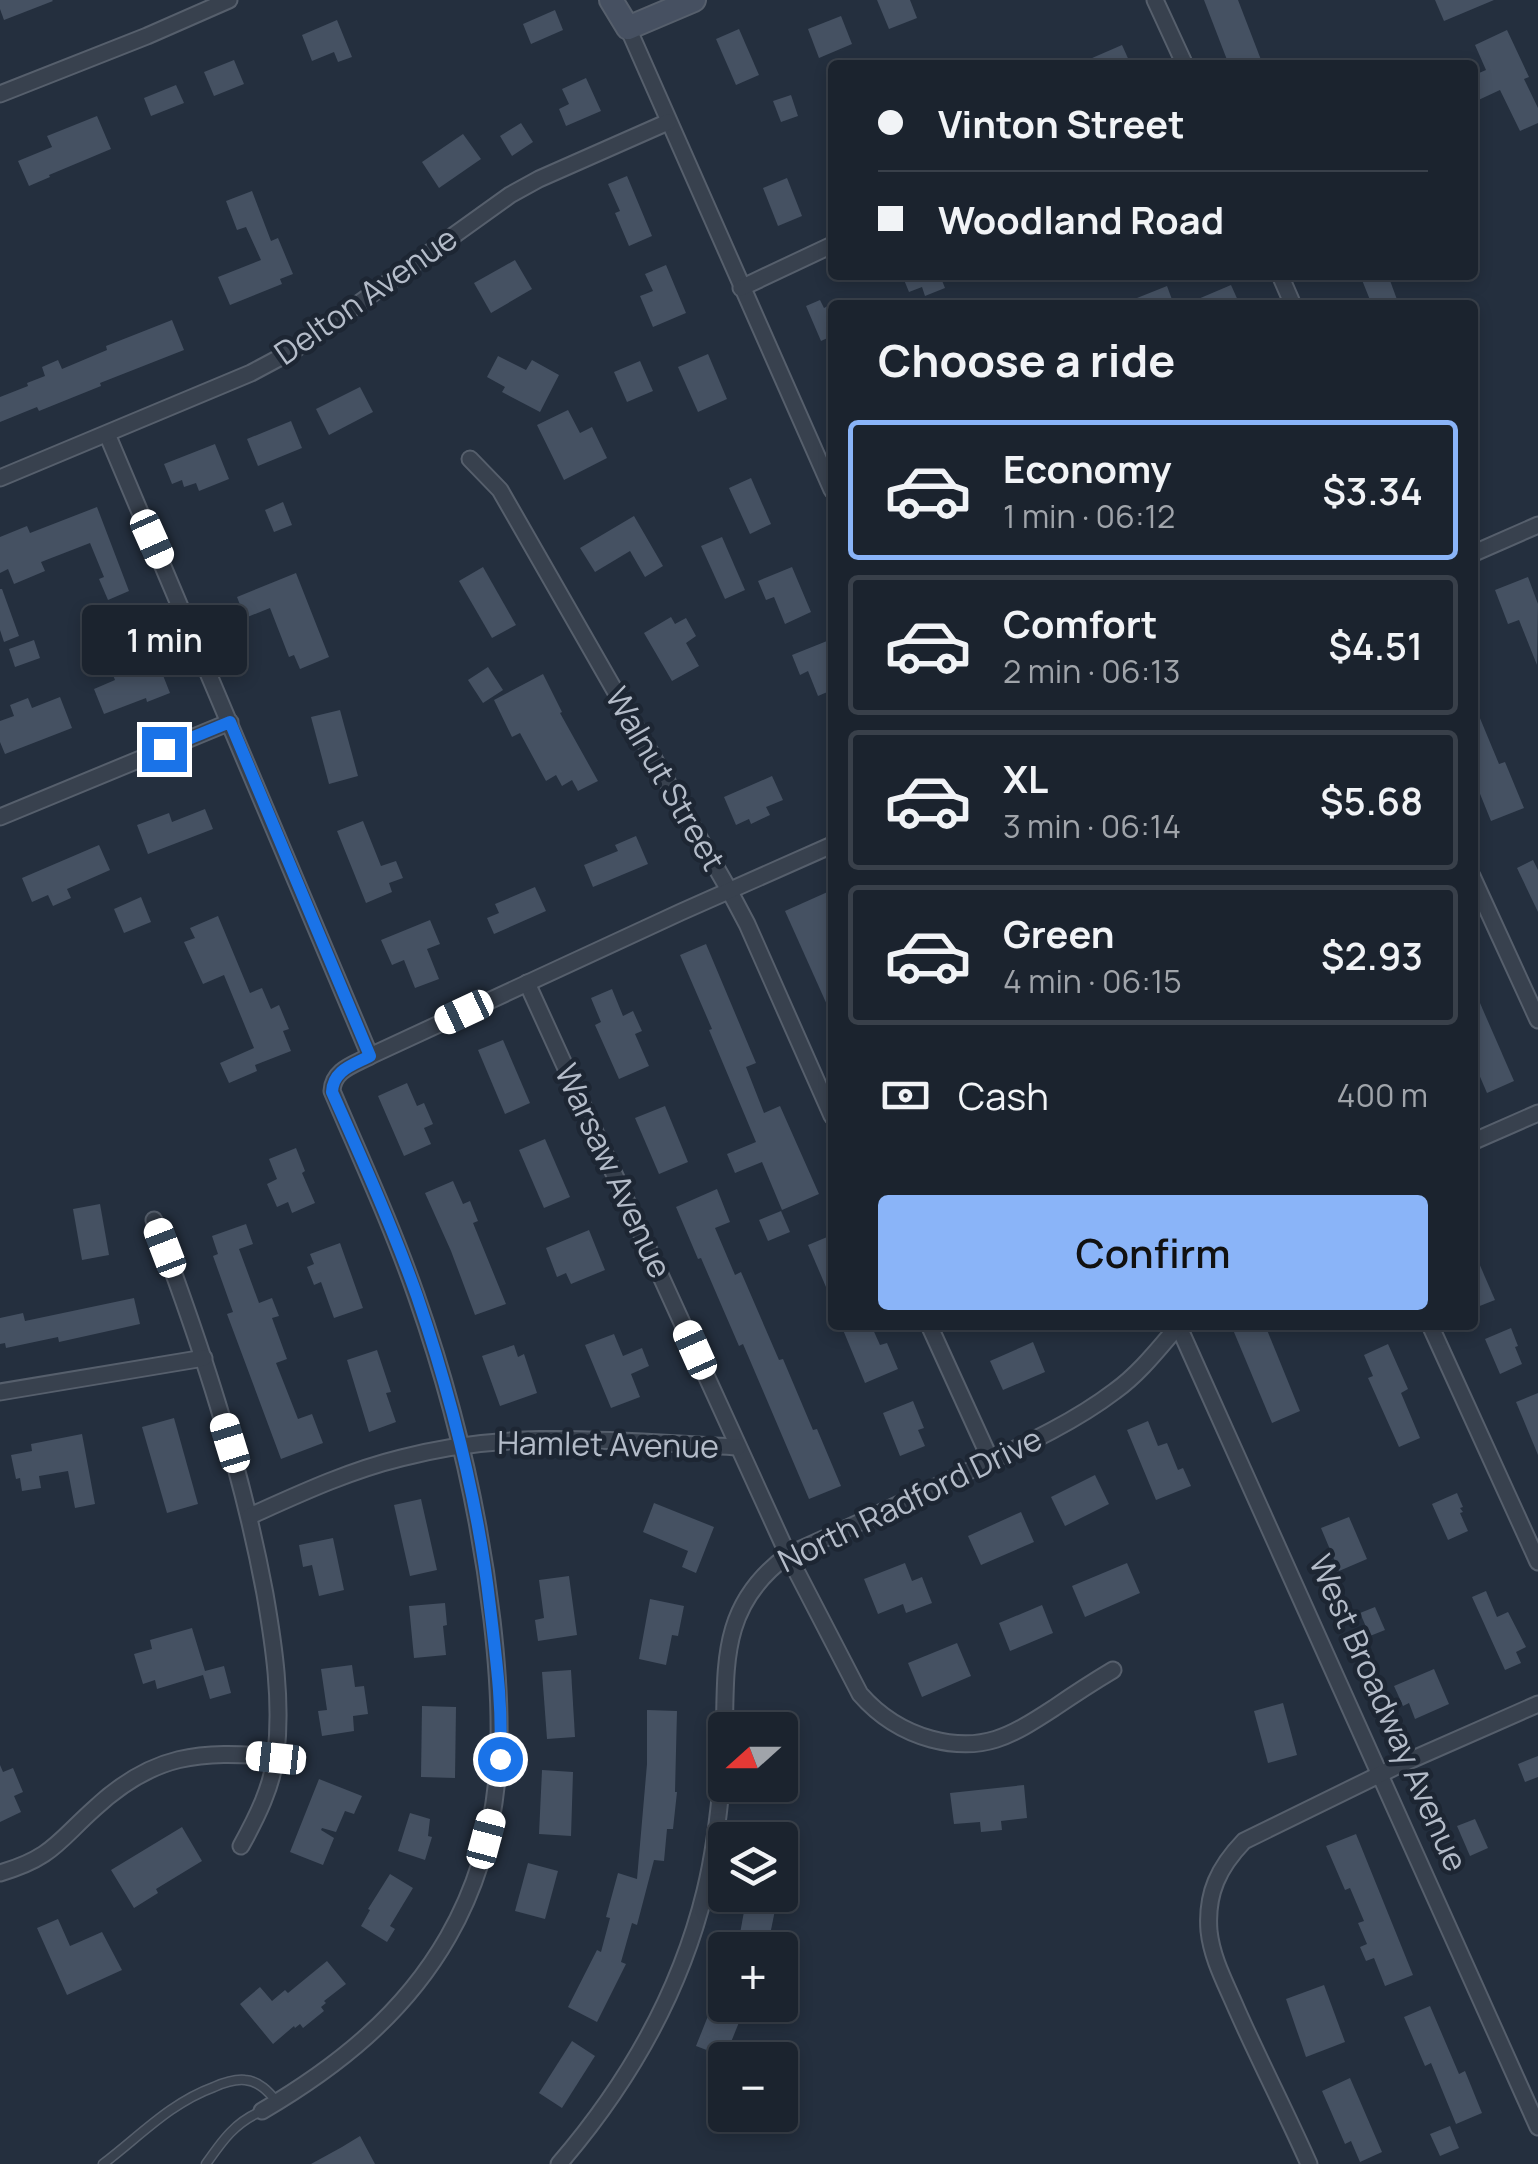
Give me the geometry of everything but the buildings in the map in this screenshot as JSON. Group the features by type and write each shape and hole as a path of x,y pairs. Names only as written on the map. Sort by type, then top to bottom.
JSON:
{"main road":[{"path":"611,0 628,28 694,0"}],"street":[{"path":"0,94 229,0"},
{"path":"1155,0 1182,60"},
{"path":"628,28 828,481"},
{"name":"Delton Avenue","path":"0,478 251,373 294,350 510,195 668,122"},
{"path":"741,288 828,247"},
{"path":"107,434 370,1056"},
{"name":"Walnut Street","path":"470,460 500,490 730,890 828,1107"},
{"path":"1478,551 1538,525"},
{"path":"0,817 230,722"},
{"path":"262,2111 358,2046 412,1989 450,1935 464,1905 484,1848 498,1784 500,1682 486,1566 462,1446 417,1297 332,1092 332,1082 339,1072 370,1056 828,846"},
{"path":"1478,889 1538,1020"},
{"name":"Warsaw Avenue","path":"527,983 788,1555 860,1694 872,1709 891,1724 920,1736 951,1744 995,1741 1017,1732 1113,1670"},
{"path":"1478,1139 1538,1113"},
{"path":"154,1220 230,1443 250,1516 272,1632 276,1758 268,1789 241,1846"},
{"path":"931,1330 991,1461"},
{"name":"North Radford Drive","path":"559,2164 615,2092 646,2042 690,1938 705,1890 716,1825 727,1664 735,1620 745,1598 770,1568 788,1555 1045,1434 1117,1390 1174,1330"},
{"name":"West Broadway Avenue","path":"1180,1330 1538,2127"},
{"path":"1432,1330 1538,1562"},
{"path":"0,1392 204,1358"},
{"name":"Hamlet Avenue","path":"250,1516 365,1468 462,1446 550,1438 604,1438 738,1448"},
{"path":"1309,2164 1217,1965 1209,1926 1218,1876 1227,1858 1244,1841 1380,1774 1538,1704"},
{"path":"0,1873 30,1864 50,1852 108,1796 158,1765 215,1753 276,1758"}],"lane":[{"path":"104,2164 172,2107 224,2083 256,2082 277,2102"},
{"path":"206,2164 225,2136 262,2111"}],"route":[{"path":"164,749 230,722 370,1056 339,1072 332,1082 332,1092 417,1297 462,1446 486,1566 500,1682 500,1759"}]}
